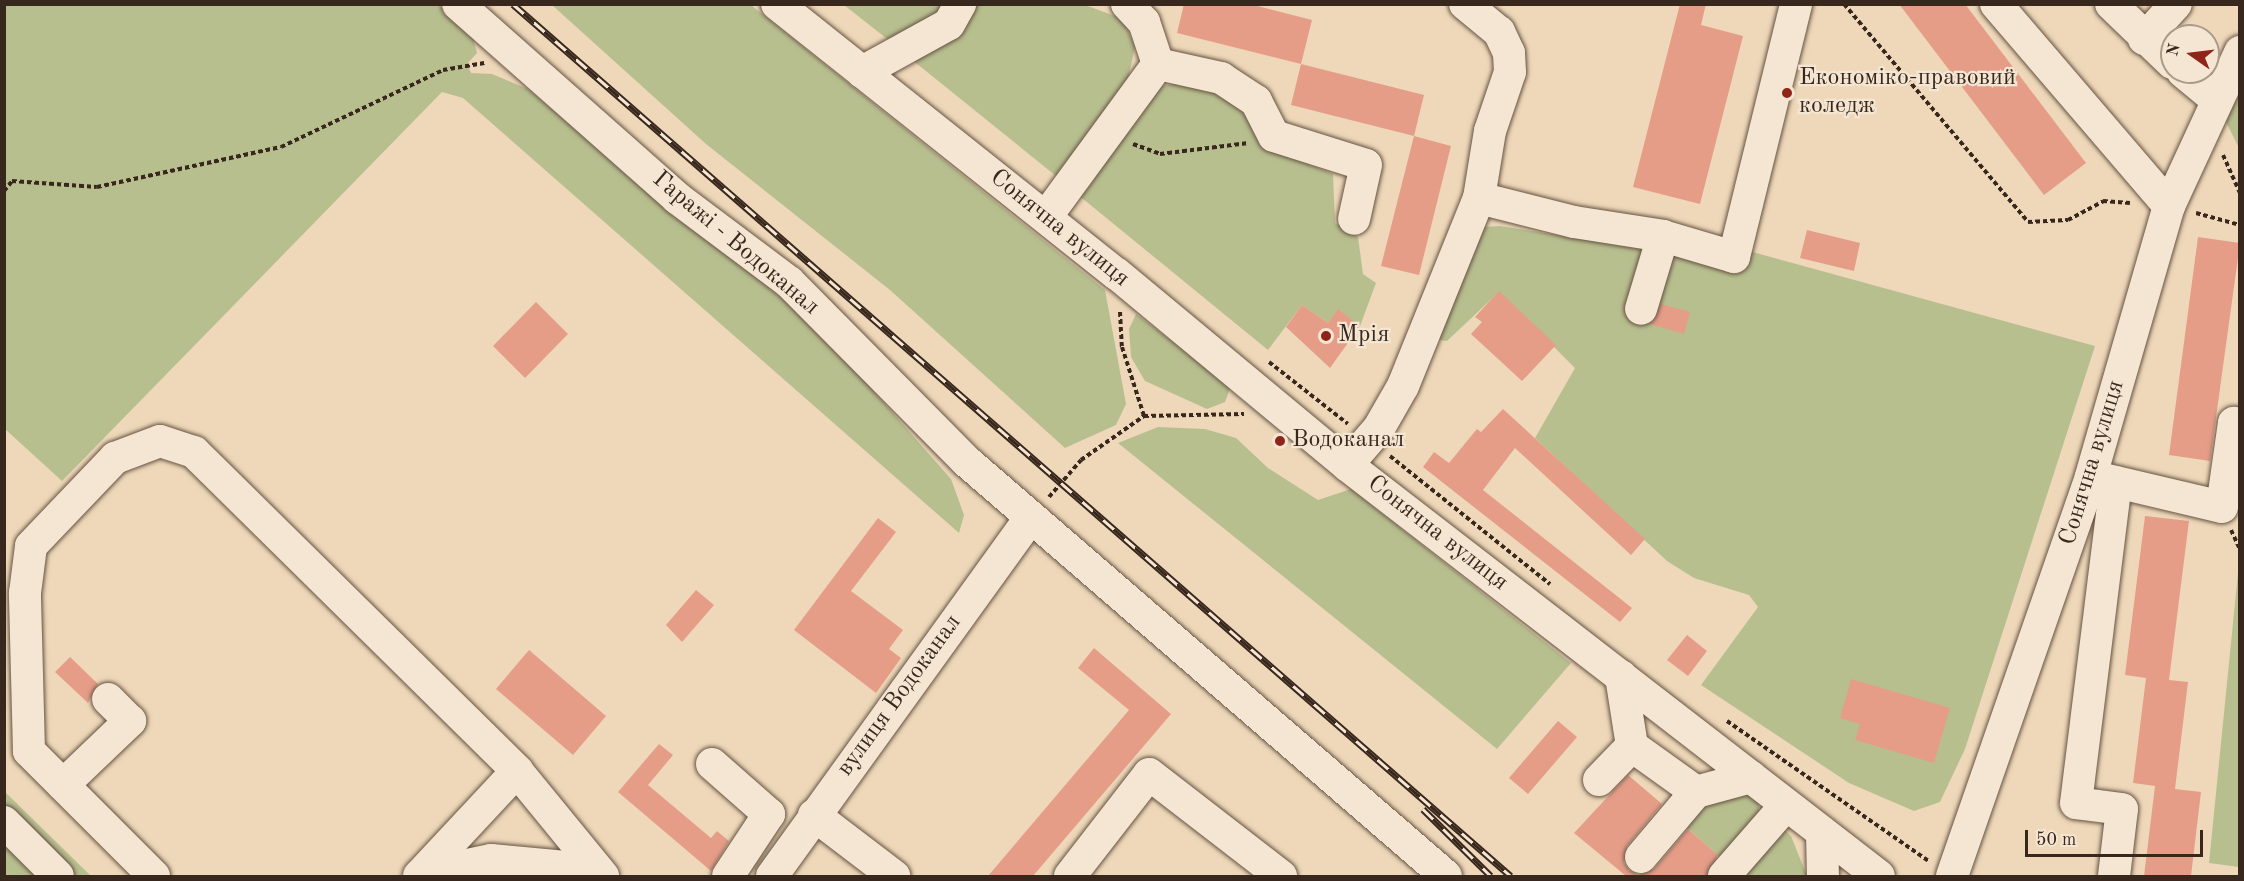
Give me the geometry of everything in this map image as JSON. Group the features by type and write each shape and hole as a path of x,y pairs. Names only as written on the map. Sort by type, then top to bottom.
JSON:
{"street":[{"name":"Гаражі - Водоканал","path":"458,4 677,198 789,282 1030,518 1446,876"},
{"name":"Сонячна вулиця","path":"777,4 1117,274 1274,407 1347,465 1879,876"},
{"path":"862,72 949,24 960,4"},
{"path":"1127,4 1144,22 1158,64"},
{"path":"1347,465 1379,428 1403,386 1479,198 1490,131 1510,72 1509,53 1499,32 1465,4"},
{"path":"1479,198 1574,222 1663,236 1734,257 1796,4"},
{"path":"1996,4 2169,206"},
{"path":"2111,4 2160,53"},
{"path":"2144,39 2176,4"},
{"name":"Сонячна вулиця","path":"1952,876 2103,479 2169,206 2240,52"},
{"path":"1046,218 1158,64"},
{"path":"1158,64 1221,78 1256,101 1274,136 1366,165 1354,219"},
{"path":"2198,84 2217,100"},
{"path":"1641,309 1663,236"},
{"path":"2114,876 2122,809 2076,803 2103,479 2222,507 2234,423 2240,424"},
{"path":"153,876 29,751 26,592 30,546 115,458 160,441 194,452 517,771 602,876"},
{"name":"вулиця Водоканал","path":"772,876 814,814 1030,518"},
{"path":"1621,675 1632,746 1696,792"},
{"path":"63,785 130,721 108,699"},
{"path":"1599,780 1632,746"},
{"path":"712,764 769,814 728,876"},
{"path":"419,876 517,771"},
{"path":"1070,876 1149,774 1281,876"},
{"path":"1641,857 1696,792 1751,777"},
{"path":"1724,876 1786,805"},
{"path":"814,814 894,876"},
{"path":"4,822 58,876"},
{"path":"1822,833 1822,876"},
{"path":"419,876 491,860 566,867 602,876"}],"path":[{"path":"1844,4 2028,222 2068,220 2103,201 2169,206 2240,225"},
{"path":"4,191 12,181 96,186 281,147 443,70 517,57"},
{"path":"1107,134 1160,154 1235,147 1274,136"},
{"path":"1117,274 1122,347 1143,416"},
{"path":"1030,518 1082,460 1143,416 1225,418 1274,407"}],"green space":[{"path":"5,5 438,5 472,33 477,53 467,64 471,73 492,74 528,89 817,327 951,479 964,515 959,533 463,98 442,92 62,481 5,429"},
{"path":"552,5 751,5 1105,290 1126,404 1116,425 1065,448 890,290 706,144"},
{"path":"844,5 949,5 941,18 891,42"},
{"path":"973,5 1085,5 1123,19 1135,47 1127,83 1061,180 911,59"},
{"path":"1185,82 1226,93 1278,152 1333,174 1335,223 1358,237 1363,274 1376,283 1360,326 1338,310 1328,323 1302,305 1268,350 1077,194 1157,87"},
{"path":"2239,95 2239,148 2225,120"},
{"path":"1500,226 1639,248 1645,257 1640,323 1649,323 1676,231 2095,346 1965,749 1940,802 1914,811 1849,783 1701,685 1758,607 1749,595 1694,578 1667,561 1535,438 1575,368 1499,292 1447,341 1433,339 1483,227"},
{"path":"1136,314 1231,386 1225,402 1207,409 1145,381 1131,357 1129,329"},
{"path":"1158,427 1205,429 1236,438 1268,468 1318,500 1351,489 1571,663 1497,749 1118,443"},
{"path":"2239,563 2239,867 2209,863"},
{"path":"4,791 91,876 70,876 5,811"},
{"path":"1742,793 1758,800 1760,819 1732,855 1719,856 1686,827 1702,801"},
{"path":"1781,826 1791,836 1807,876 1743,876"},
{"path":"5,835 45,876 5,876"}],"building":[{"path":"1184,4 1250,4 1312,20 1301,64 1177,33"},
{"path":"1680,4 1706,4 1701,25 1743,36 1700,204 1633,187"},
{"path":"1899,4 1965,4 2086,163 2044,195"},
{"path":"1301,64 1424,95 1414,136 1291,105"},
{"path":"1414,136 1451,146 1419,275 1381,266"},
{"path":"1807,230 1860,243 1854,271 1800,258"},
{"path":"2198,237 2240,243 2210,461 2169,455"},
{"path":"1499,291 1556,345 1522,381 1471,334 1482,322 1475,317"},
{"path":"536,302 568,334 525,378 493,346"},
{"path":"1661,304 1690,312 1684,334 1650,324"},
{"name":"Мрія","path":"1302,305 1328,323 1338,309 1360,326 1330,368 1286,327"},
{"path":"1503,409 1645,539 1631,555 1515,448 1483,490 1632,608 1620,622 1423,467 1434,452 1449,463 1477,429 1481,432"},
{"path":"2145,516 2189,521 2169,680 2188,682 2175,789 2201,792 2191,876 2144,876 2155,786 2133,783 2146,678 2125,675"},
{"path":"878,518 896,532 851,591 903,630 889,649 901,658 876,693 794,630"},
{"path":"696,590 714,605 682,642 666,625"},
{"path":"1687,635 1707,651 1688,676 1667,660"},
{"path":"1094,648 1171,714 1033,876 988,876 1129,710 1078,668"},
{"path":"529,650 606,716 573,755 496,689"},
{"path":"70,657 98,684 88,703 55,672"},
{"path":"1851,679 1950,708 1934,763 1855,740 1860,724 1840,718"},
{"path":"1558,721 1577,737 1528,794 1509,778"},
{"path":"659,744 673,755 648,785 711,838 717,831 729,841 711,871 618,792"},
{"path":"1628,775 1662,804 1627,846 1624,863 1629,870 1638,875 1654,869 1688,829 1718,855 1707,876 1626,876 1574,833"}],"railway":[{"path":"513,4 1511,876"},
{"path":"1423,809 1491,876"}],"place":[{"name":"Економіко-правовий коледж","path":"1787,93"},
{"name":"Мрія","path":"1326,336"},
{"name":"Водоканал","path":"1280,441"}]}
